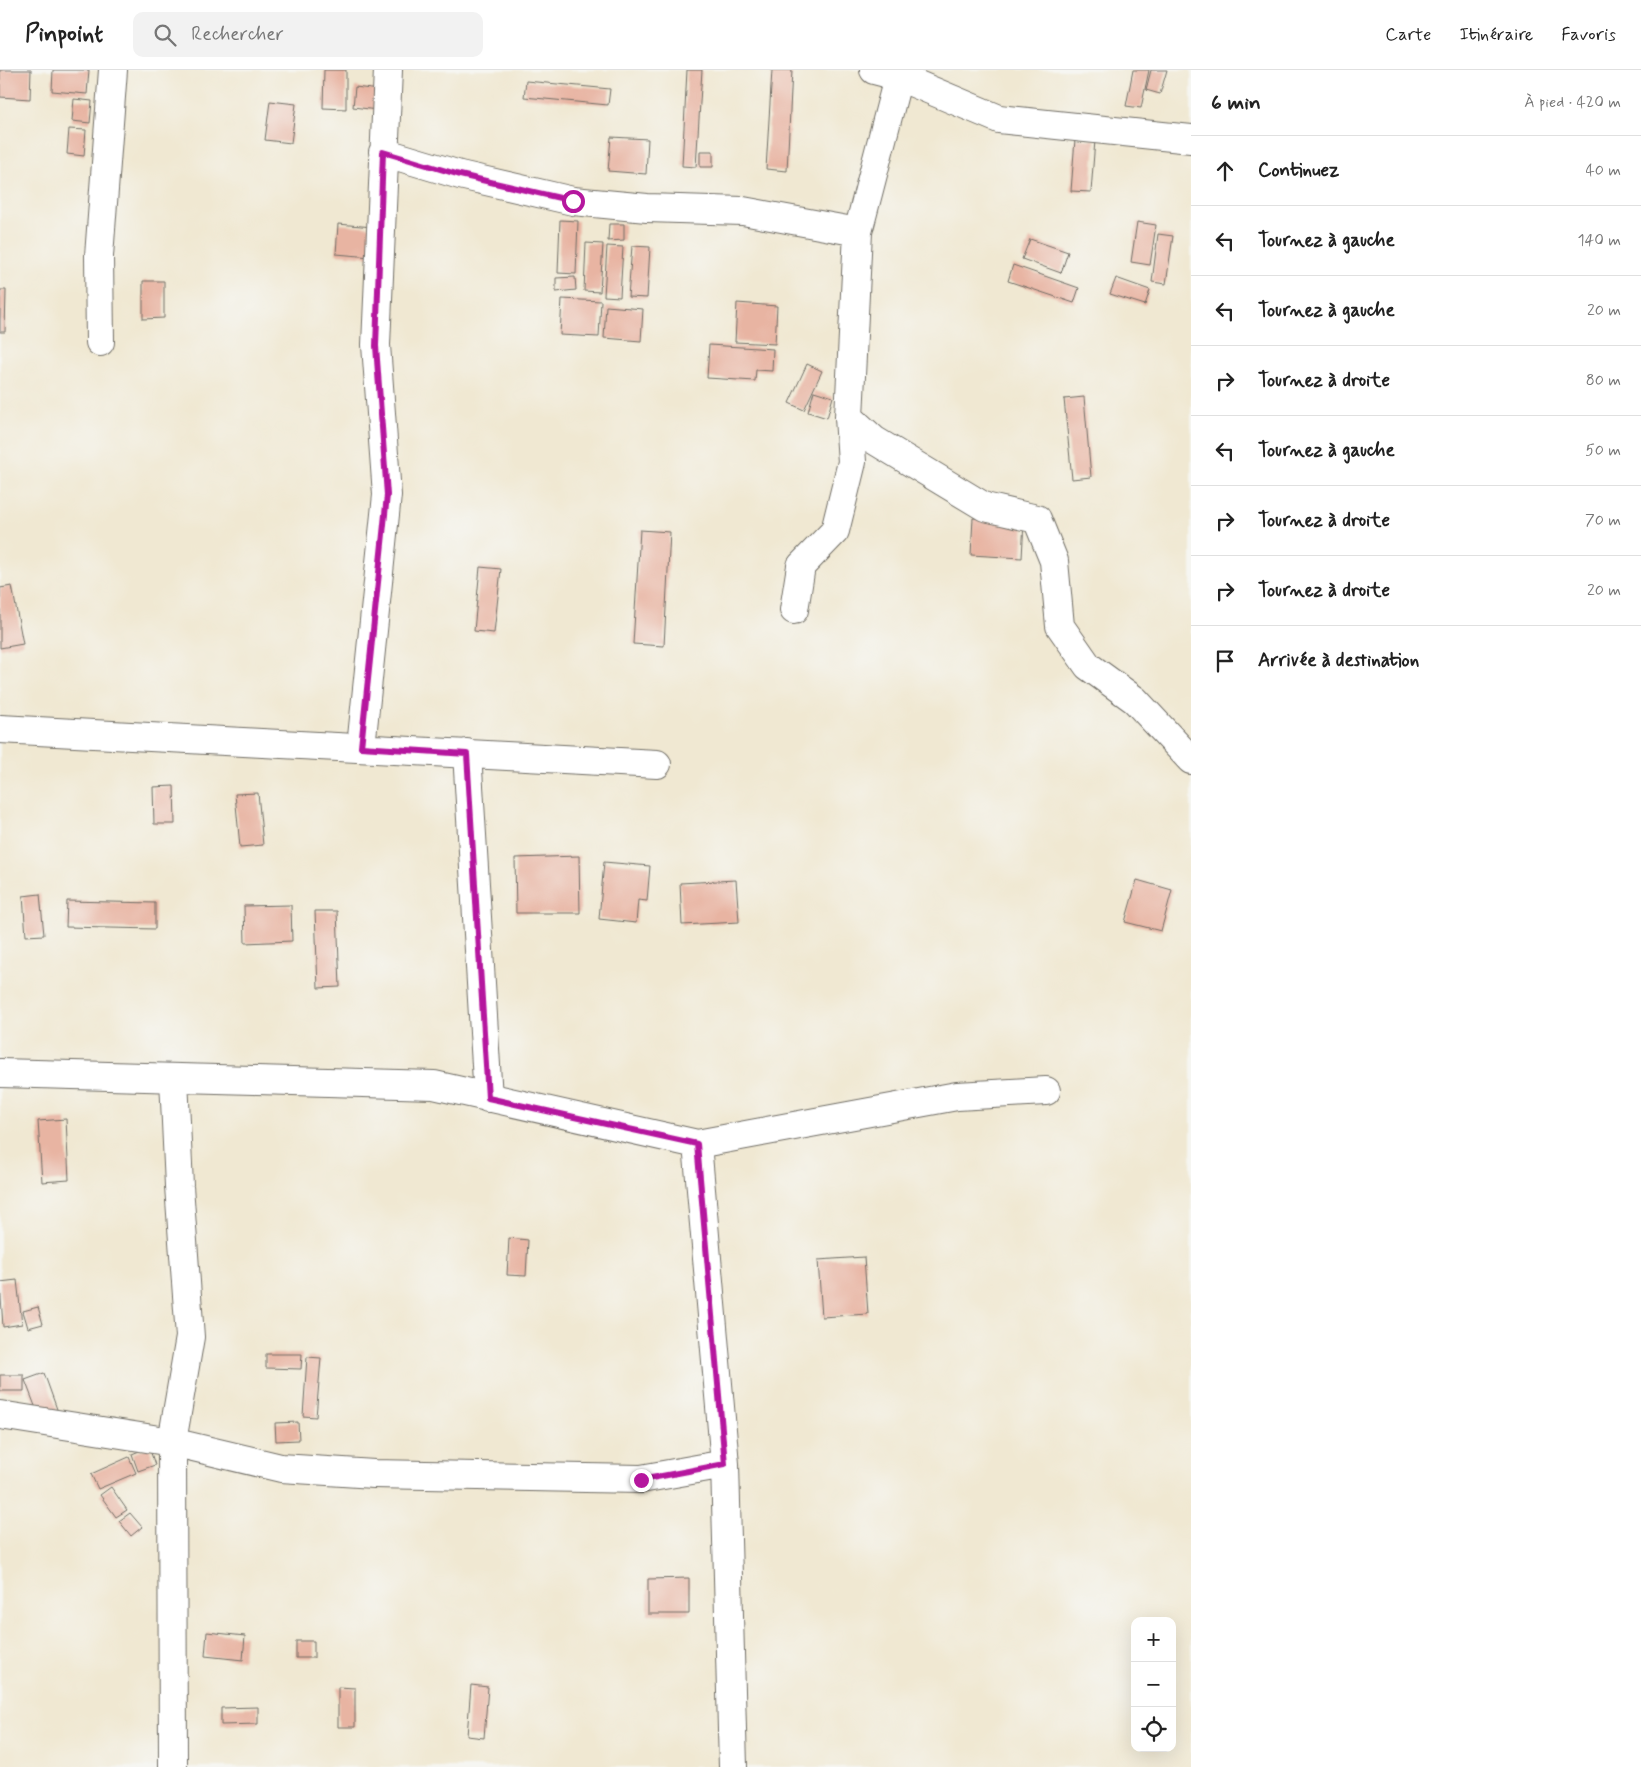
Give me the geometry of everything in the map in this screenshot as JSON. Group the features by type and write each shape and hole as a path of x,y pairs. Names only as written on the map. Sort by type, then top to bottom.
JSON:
{"street":[{"path":"100,342 99,256 113,70"},
{"path":"361,747 387,495 376,346 388,70"},
{"path":"794,610 801,566 835,531 852,462 849,417 858,232 890,72 999,119 1191,138"},
{"path":"383,152 460,175 573,201 647,208 743,212 858,232"},
{"path":"849,417 874,440 985,507 1038,519 1054,561 1060,626 1088,666 1135,700 1191,760"},
{"path":"0,729 657,764"},
{"path":"467,754 488,1098"},
{"path":"0,1073 174,1079 434,1084 488,1098 697,1144 957,1096 1046,1091"},
{"path":"174,1079 179,1186 190,1338 172,1442 174,1767"},
{"path":"697,1144 725,1464 733,1767"},
{"path":"0,1415 172,1442 281,1468 374,1474 641,1480 725,1464"}],"building":[{"path":"0,70 31,70 30,99 0,97"},
{"path":"53,70 89,70 87,94 52,91"},
{"path":"324,70 346,70 346,109 323,108"},
{"path":"687,70 702,70 696,167 682,166"},
{"path":"772,70 792,70 787,171 766,169"},
{"path":"1133,70 1149,70 1141,108 1126,106"},
{"path":"1151,70 1167,70 1160,94 1146,90"},
{"path":"526,81 610,89 608,105 524,97"},
{"path":"355,87 379,90 377,110 353,107"},
{"path":"74,99 92,101 90,123 72,121"},
{"path":"270,101 296,104 291,143 265,140"},
{"path":"69,129 86,130 84,156 67,154"},
{"path":"611,137 648,139 646,174 608,171"},
{"path":"1075,139 1095,140 1091,192 1071,191"},
{"path":"700,151 713,151 713,167 700,167"},
{"path":"560,220 578,221 576,274 558,273"},
{"path":"1137,222 1156,225 1150,265 1131,262"},
{"path":"338,224 373,227 371,257 336,254"},
{"path":"609,224 624,224 624,240 608,241"},
{"path":"1158,234 1173,236 1166,284 1152,282"},
{"path":"1030,239 1068,252 1061,273 1022,259"},
{"path":"586,243 603,244 600,292 584,291"},
{"path":"607,246 623,247 620,297 604,296"},
{"path":"632,246 650,247 647,298 628,297"},
{"path":"1013,265 1079,288 1074,303 1008,281"},
{"path":"575,277 576,290 556,292 556,278"},
{"path":"1116,278 1150,290 1145,305 1110,294"},
{"path":"143,281 164,281 164,318 143,319"},
{"path":"0,290 6,290 5,332 0,332"},
{"path":"562,299 601,301 599,337 560,335"},
{"path":"737,303 777,306 775,344 735,342"},
{"path":"606,306 643,309 641,341 604,338"},
{"path":"709,345 773,349 772,371 756,370 755,381 707,378"},
{"path":"807,364 822,371 804,410 789,403"},
{"path":"814,391 833,397 827,418 808,412"},
{"path":"1084,397 1091,477 1072,479 1064,399"},
{"path":"973,518 1024,521 1022,558 971,555"},
{"path":"640,530 670,532 664,646 633,644"},
{"path":"480,567 501,569 494,633 474,631"},
{"path":"12,586 23,644 0,648 0,588"},
{"path":"174,786 175,824 154,824 153,787"},
{"path":"258,793 263,845 240,847 235,794"},
{"path":"579,856 580,913 516,913 515,858"},
{"path":"604,862 650,866 647,901 638,900 636,923 599,919"},
{"path":"736,880 739,922 682,925 680,883"},
{"path":"1137,880 1172,890 1161,931 1125,922"},
{"path":"40,894 44,935 26,936 23,896"},
{"path":"67,901 155,903 155,929 66,927"},
{"path":"291,905 292,941 245,943 244,906"},
{"path":"315,911 337,911 340,987 318,988"},
{"path":"66,1119 69,1180 42,1182 38,1121"},
{"path":"509,1238 528,1240 526,1276 507,1275"},
{"path":"864,1257 868,1314 822,1317 818,1260"},
{"path":"17,1280 22,1324 3,1327 0,1282"},
{"path":"38,1307 43,1324 28,1328 23,1311"},
{"path":"266,1354 302,1354 301,1369 266,1368"},
{"path":"307,1357 321,1358 316,1417 303,1416"},
{"path":"44,1373 58,1412 40,1419 25,1380"},
{"path":"0,1375 24,1375 24,1391 0,1391"},
{"path":"298,1422 299,1440 276,1441 275,1423"},
{"path":"149,1447 155,1465 138,1471 132,1454"},
{"path":"129,1457 136,1473 98,1489 91,1474"},
{"path":"111,1487 127,1510 116,1517 100,1495"},
{"path":"130,1513 142,1527 131,1536 119,1521"},
{"path":"689,1578 689,1614 648,1614 648,1579"},
{"path":"207,1632 245,1636 243,1660 205,1656"},
{"path":"296,1641 314,1641 314,1658 296,1658"},
{"path":"471,1685 488,1687 484,1738 467,1736"},
{"path":"338,1687 355,1688 355,1727 338,1727"},
{"path":"258,1707 258,1724 221,1725 221,1708"}],"route":[{"path":"573,201 460,175 383,152 376,346 387,495 361,747 467,754 488,1098 697,1144 725,1464 641,1480"}]}
